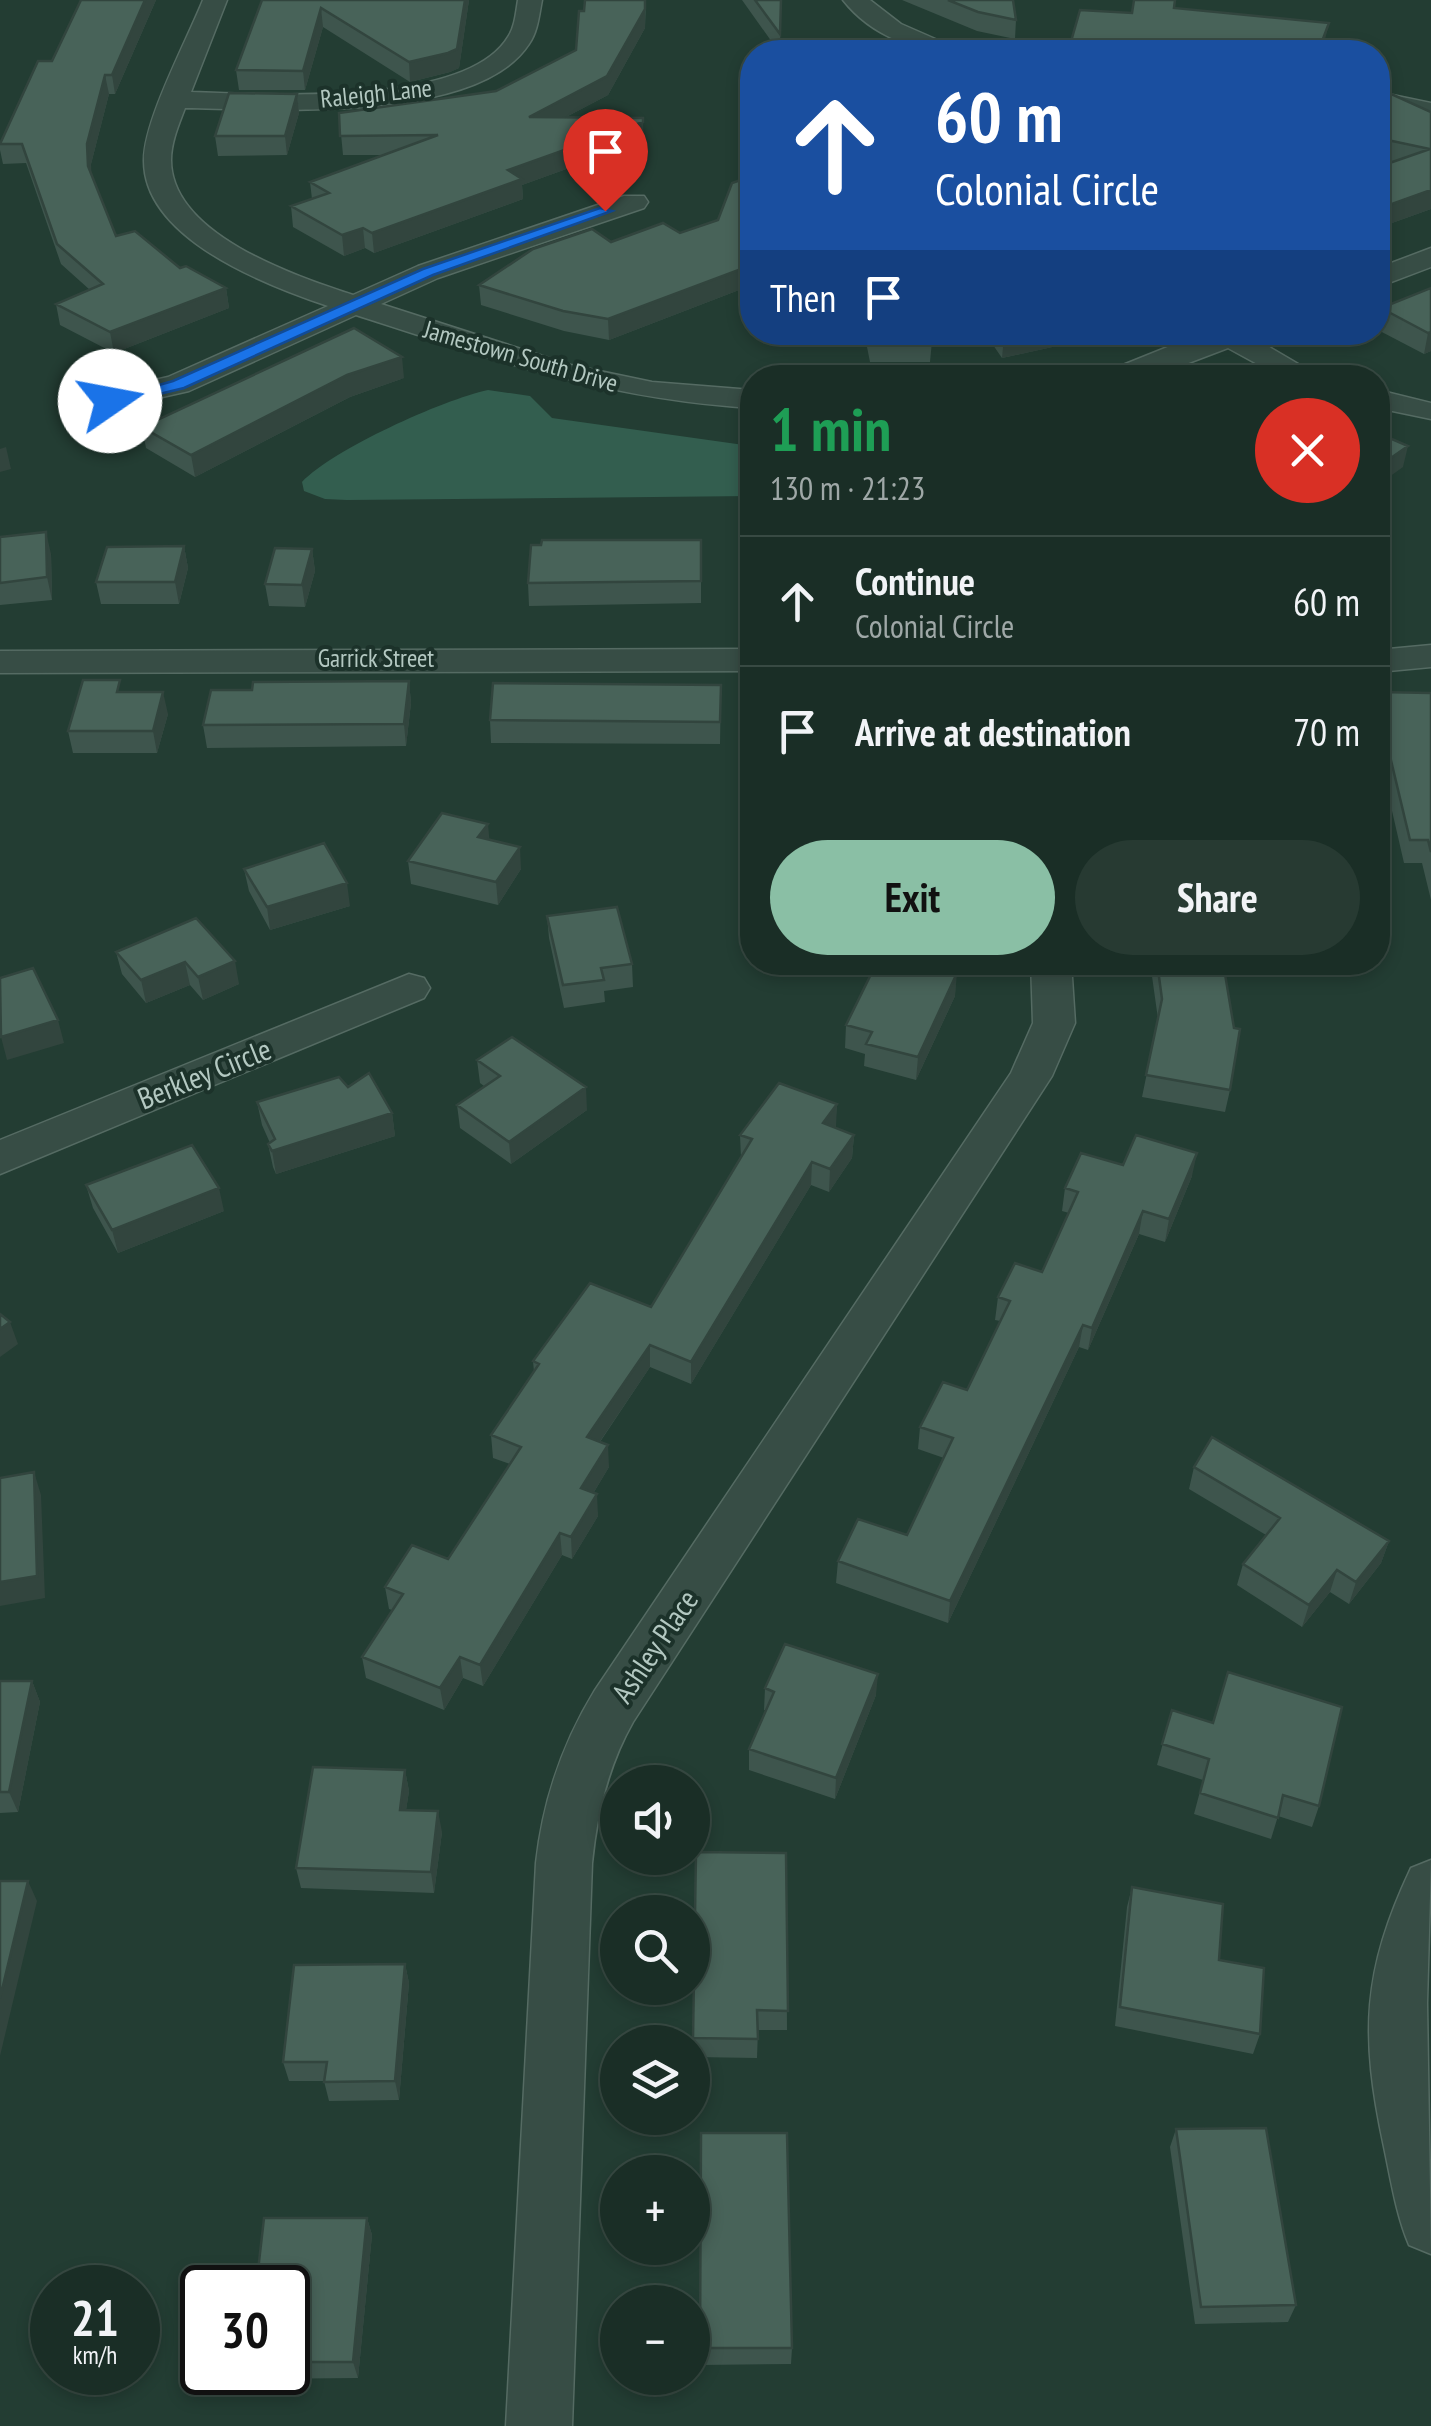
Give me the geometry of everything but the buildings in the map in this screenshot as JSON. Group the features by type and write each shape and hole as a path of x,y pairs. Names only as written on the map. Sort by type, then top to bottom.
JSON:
{"street":[{"name":"Jamestown South Drive","path":"216,0 162,132 157,162 167,196 188,222 242,262 352,305 579,377 680,394 740,398"},
{"name":"Raleigh Lane","path":"176,100 352,100 444,86 487,68 514,48 524,29 530,0"},
{"path":"856,0 892,29 921,40"},
{"path":"1390,102 1431,111"},
{"path":"87,405 178,384 480,252 634,202"},
{"path":"1390,273 1431,257"},
{"path":"1152,365 1203,345"},
{"path":"1250,345 1285,365"},
{"path":"1390,401 1425,411"},
{"path":"1390,660 1431,656"},
{"name":"Garrick Street","path":"0,662 740,660"},
{"name":"Ashley Place","path":"538,2426 564,1864 571,1807 586,1757 614,1706 1031,1076 1054,1023 1051,975"},
{"name":"Berkley Circle","path":"0,1158 409,988"},
{"path":"1431,1886 1410,1934 1398,2008 1411,2122 1431,2223"}],"shaded area":[{"path":"488,390 530,396 552,418 740,444 740,496 347,500 325,499 304,491 302,482 338,455 417,415"}],"route":[{"path":"110,401 178,384 428,272 605,211"}]}
